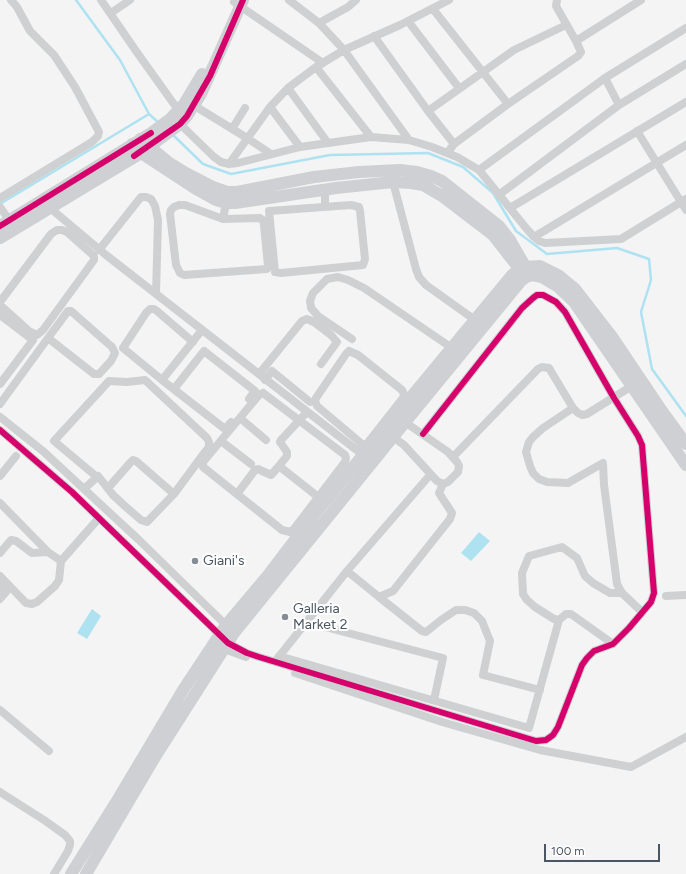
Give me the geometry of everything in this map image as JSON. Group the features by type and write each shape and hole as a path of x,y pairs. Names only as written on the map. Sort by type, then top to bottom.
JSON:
{"street":[{"path":"0,198 92,142 98,136 99,132 75,87 54,55 30,31 12,0"},
{"path":"101,0 136,51 178,120 214,157 221,162 229,164 238,163 300,147 372,137 409,140 448,152 479,170 534,237 545,243 621,239 684,200"},
{"path":"111,13 130,0"},
{"path":"289,0 320,23 344,50 409,140"},
{"path":"320,23 348,7 356,0"},
{"path":"229,164 270,107 288,88 316,67 344,50 408,21 449,0"},
{"path":"448,152 454,144 508,104 578,56 581,52 556,6 557,0"},
{"path":"576,41 641,0"},
{"path":"0,238 50,208 178,120 210,76 238,2 323,63"},
{"path":"433,9 508,104"},
{"path":"408,21 459,88"},
{"path":"428,111 514,50 566,25"},
{"path":"479,170 605,78 686,28"},
{"path":"374,36 428,111 454,144"},
{"path":"500,194 619,106 686,64"},
{"path":"316,67 372,137"},
{"path":"605,78 619,106"},
{"path":"288,88 328,143"},
{"path":"510,208 686,102"},
{"path":"190,103 271,154"},
{"path":"270,107 300,147"},
{"path":"232,129 245,108"},
{"path":"637,131 656,163 684,200 686,210"},
{"path":"145,143 196,189 216,200 226,203 393,182 423,185 442,196 493,235 525,272"},
{"path":"4,217 145,143"},
{"path":"79,872 155,757 226,637 321,500 346,458 345,455 263,393 259,394 203,462 203,467 286,532 294,530 321,500 398,417 521,281 525,272 510,240 499,226 442,182 431,176 417,172 400,170 359,172 314,177 237,192 227,192 212,187 186,173 168,162 145,143"},
{"path":"534,237 686,145"},
{"path":"393,182 419,277 426,285 475,320"},
{"path":"325,190 325,206"},
{"path":"291,195 292,209"},
{"path":"99,250 141,197 151,199 155,206 158,220 156,294"},
{"path":"223,219 226,203"},
{"path":"185,205 223,219 260,218 263,220 268,266 267,269 184,275 180,273 176,265 170,214 171,210 174,207 185,205"},
{"path":"351,205 359,207 366,259 362,265 281,273 275,272 269,211 292,209 351,205"},
{"path":"50,208 99,250 363,455"},
{"path":"0,302 51,234 57,230 67,232 94,256 94,260 38,335 29,331 0,305"},
{"path":"226,637 393,437 398,417 404,394 402,390 358,355 349,351 346,354 315,401 317,406 362,444 366,445 398,417 452,348 512,276 525,272 537,275 557,286 574,302 686,444"},
{"path":"352,339 318,316 311,308 310,301 313,292 327,279 338,277 364,288 452,348"},
{"path":"277,659 536,741 546,740 553,735 558,727 582,665 587,658 594,651 613,644 630,628 651,602 654,593 654,586 642,445 565,312 556,302 543,295 537,295 522,308 423,434"},
{"path":"193,342 157,311 150,309 123,348 225,429 255,391 204,351"},
{"path":"0,404 48,338 68,311 70,311 112,347 115,353 111,361 99,374 94,374 48,338"},
{"path":"0,315 33,340 0,384"},
{"path":"262,377 302,321 307,319 314,322 337,342 321,364"},
{"path":"162,380 202,330"},
{"path":"174,390 214,339"},
{"path":"453,457 538,369 542,367 548,368 553,374 573,408 582,415 587,414 637,383"},
{"path":"269,369 310,402"},
{"path":"112,380 127,382 145,380 207,438 209,442 209,447 206,452 174,494 148,522 141,520 133,514 98,476 97,477 54,441 106,382 112,380"},
{"path":"637,383 686,465"},
{"path":"573,408 543,428 529,442 526,452 530,466 533,473 539,479 547,482 568,483 603,462 604,485 617,584 622,592 642,612"},
{"path":"237,494 255,470 258,469 271,475 287,456 287,452 280,442 304,409"},
{"path":"317,419 323,411"},
{"path":"0,417 44,452 139,540 226,637 442,722 540,750 631,767 686,737"},
{"path":"379,597 393,591 450,519 452,513 439,493 443,484 448,482 458,472 459,466 453,457 398,417"},
{"path":"240,418 266,440"},
{"path":"0,430 72,492 226,637 247,653 277,659 434,700 529,728 559,620 566,614 571,614 613,644"},
{"path":"393,437 404,445 430,475 443,484"},
{"path":"221,441 251,464"},
{"path":"0,476 16,456"},
{"path":"108,488 133,460 174,494"},
{"path":"279,466 321,500"},
{"path":"277,659 347,571 430,475"},
{"path":"84,488 97,477"},
{"path":"0,503 48,552 61,561"},
{"path":"0,576 26,603 32,604 37,602 56,586 61,561 99,518"},
{"path":"0,553 11,540 16,541 32,554 48,552"},
{"path":"132,550 139,540"},
{"path":"559,620 544,614 527,600 524,594 522,573 526,560 529,556 562,547 567,549 577,558 585,576 593,583 610,593 622,592"},
{"path":"347,571 422,631 428,630 456,610 465,610 474,614 482,622 490,641 483,675 540,690"},
{"path":"0,586 6,592 0,599"},
{"path":"666,596 686,595"},
{"path":"306,622 443,658 434,700"},
{"path":"0,710 49,751"},
{"path":"0,792 66,835 70,841 68,851 54,874"}],"water":[{"path":"479,532 490,541 471,561 461,553"},
{"path":"92,609 101,616 87,639 77,633"}],"waterway":[{"path":"76,0 120,60 149,114 159,123"},
{"path":"0,204 149,114"},
{"path":"172,134 203,164 231,174 330,155 428,153 463,167 493,193 516,231 547,254 617,248 649,259 651,280 641,312 652,369 686,416"}],"cycle path":[{"path":"134,156 180,124 187,116 210,76 243,0"},
{"path":"0,226 151,133"},
{"path":"0,430 72,492 228,643 247,653 259,657 536,741 546,740 553,735 558,727 582,665 587,658 594,651 613,644 651,602 654,593 642,445 565,312 556,302 543,295 537,295 522,308 423,434"}],"place":[{"name":"Giani's","path":"195,561"},
{"name":"Galleria Market 2","path":"285,617"}]}
